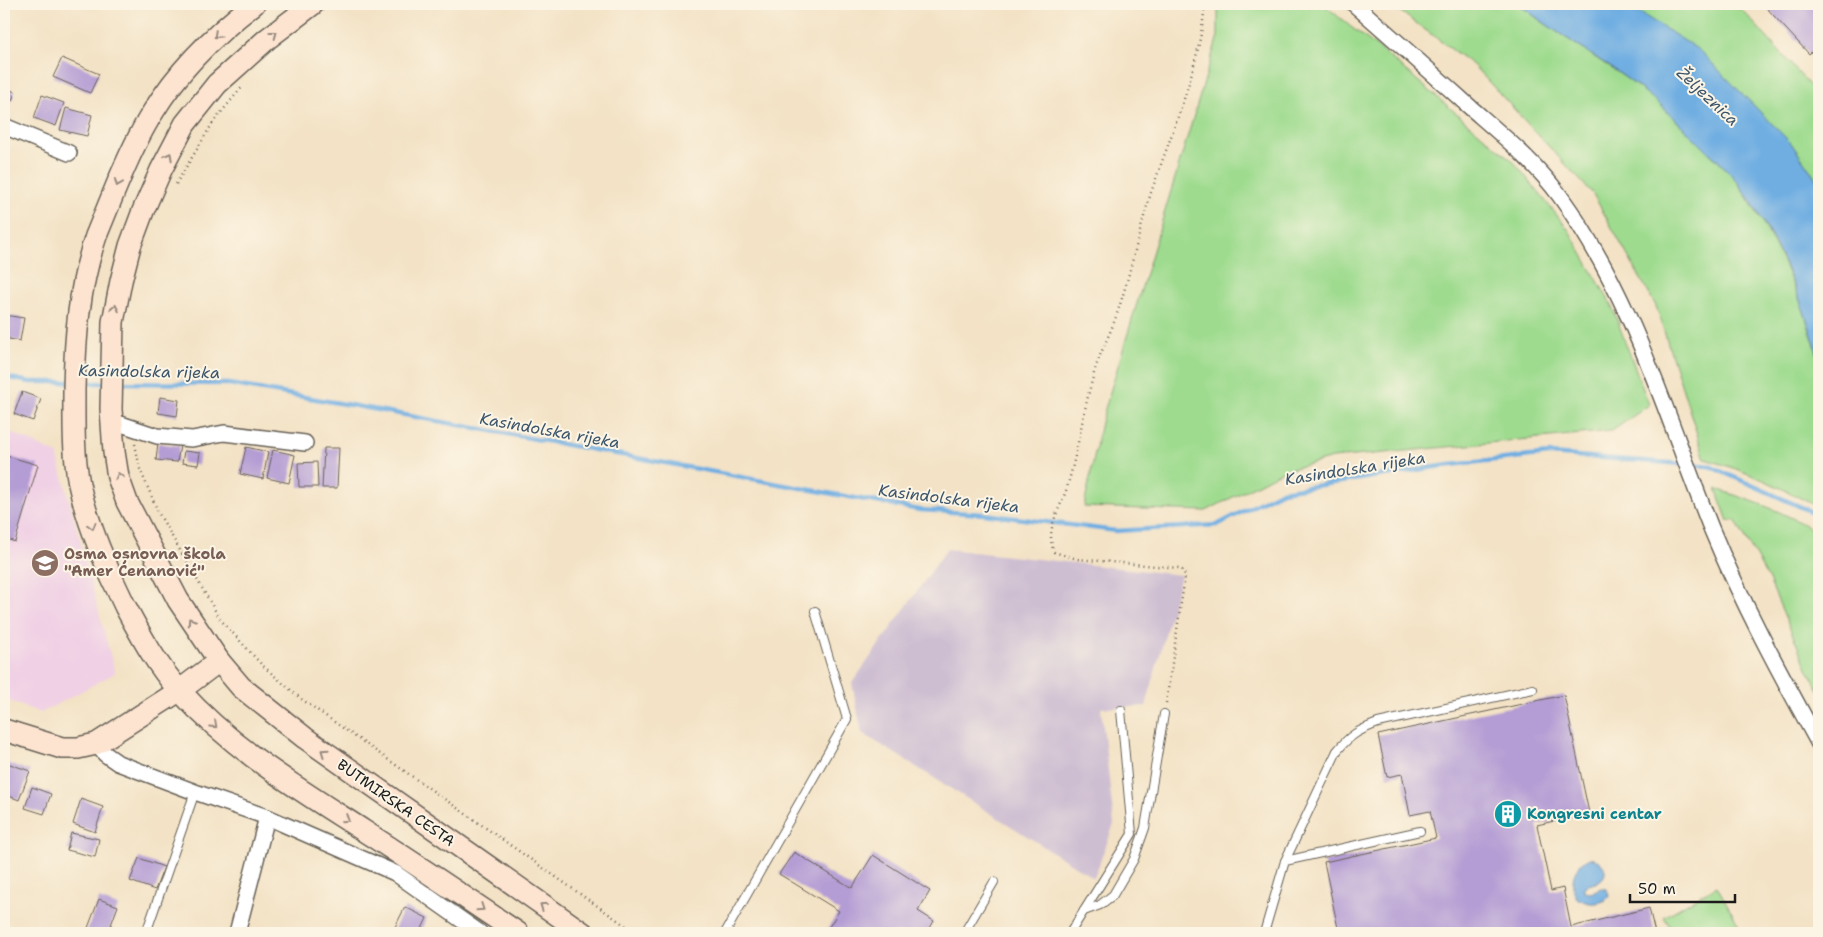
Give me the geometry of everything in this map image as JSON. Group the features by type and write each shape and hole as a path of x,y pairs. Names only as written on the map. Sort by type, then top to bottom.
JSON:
{"main road":[{"path":"254,4 230,22 181,73 152,112 129,156 96,237 78,310 74,354 75,455 80,487 95,535 115,586 140,635 179,691 230,740 274,773 413,862 518,933"},
{"name":"BUTMIRSKA CESTA","path":"314,4 267,39 218,84 186,124 146,202 130,246 113,322 111,415 118,477 127,502 178,600 218,662 241,687 280,720 583,933"},
{"path":"4,730 62,748 78,748 96,744 179,691 218,662"}],"street":[{"path":"1354,4 1521,152 1558,194 1585,232 1608,272 1644,350 1712,529 1744,601 1819,744"},
{"path":"4,126 69,153"},
{"path":"111,415 131,428 157,436 192,438 224,433 305,443"},
{"path":"96,744 105,754 118,763 267,817 395,873 480,933"},
{"path":"237,933 267,817"}],"lane":[{"path":"725,933 847,719 815,612"},
{"path":"1264,933 1285,861 1337,751 1347,738 1360,730 1378,723 1533,689"},
{"path":"1070,933 1132,834 1121,710"},
{"path":"1084,911 1100,905 1113,895 1134,859 1145,828 1164,714"},
{"path":"146,933 195,792"},
{"path":"1285,861 1420,831"},
{"path":"964,933 994,882"}],"path":[{"path":"1164,714 1185,577 1184,571 1179,568 1077,559 1054,552 1050,542 1051,529 1068,486 1093,376 1116,317 1151,194 1189,84 1204,19 1205,4"},
{"path":"175,185 214,121 245,83"},
{"path":"131,428 140,469 159,514 220,619 262,665 300,698 636,933"}],"shaded area":[{"name":"Osma osnovna škola \"Amer Ćenanović\"","path":"4,429 57,454 115,673 41,713 4,699"},
{"path":"947,549 1181,575 1146,706 1101,708 1114,824 1094,878 862,733 852,683"}],"green space":[{"path":"1218,4 1323,4 1380,49 1514,162 1568,229 1611,304 1649,405 1612,431 1333,458 1283,471 1206,511 1084,507 1101,422 1218,36"},
{"path":"1390,4 1519,4 1653,98 1734,177 1762,221 1783,262 1802,306 1819,359 1819,508 1764,480 1735,468 1705,459 1656,306 1593,194 1473,65"},
{"path":"1626,4 1734,4 1745,13 1819,96 1819,183 1791,143"},
{"path":"1716,489 1782,513 1819,534 1819,690 1808,670 1769,580 1735,520 1728,521"},
{"path":"1717,886 1743,933 1674,933 1664,917"}],"water":[{"name":"Željeznica","path":"1519,4 1626,4 1699,50 1791,143 1819,183 1819,359 1805,313 1785,264 1761,218 1730,173 1670,114 1636,85"},
{"path":"1590,858 1602,864 1605,870 1603,878 1596,883 1584,887 1584,892 1591,893 1602,888 1608,891 1609,895 1606,900 1598,903 1584,902 1577,898 1574,893 1573,881 1576,870 1584,861"}],"building":[{"path":"1763,4 1819,4 1819,45 1809,54"},
{"path":"62,58 99,74 90,93 53,77"},
{"path":"4,87 15,92 12,101 5,99 4,102"},
{"path":"42,95 64,103 56,126 34,118"},
{"path":"66,108 92,115 87,136 60,130"},
{"path":"4,315 24,318 20,341 4,338"},
{"path":"22,392 41,399 33,421 14,414"},
{"path":"160,397 179,400 177,416 158,413"},
{"path":"158,443 180,446 177,462 156,460"},
{"path":"246,447 268,452 263,479 240,474"},
{"path":"324,448 339,448 337,488 322,488"},
{"path":"273,450 295,455 289,483 267,478"},
{"path":"184,451 200,453 198,465 182,463"},
{"path":"4,455 38,465 15,542 4,538"},
{"path":"317,462 318,487 299,487 298,463"},
{"name":"Kongresni centar","path":"1564,695 1589,813 1537,825 1551,891 1563,888 1571,927 1649,908 1655,933 1339,933 1324,862 1436,838 1430,811 1410,815 1402,774 1387,777 1378,735"},
{"path":"4,762 30,771 19,800 4,794"},
{"path":"32,787 51,794 44,814 25,808"},
{"path":"81,799 103,807 95,832 73,824"},
{"path":"71,833 99,839 95,857 67,850"},
{"path":"794,852 852,888 873,855 930,891 918,911 934,921 927,933 825,933 839,911 779,874"},
{"path":"139,858 164,867 155,890 130,881"},
{"path":"99,899 118,906 108,933 86,933"},
{"path":"405,907 427,918 420,933 392,933"}],"waterway":[{"name":"Kasindolska rijeka","path":"4,377 30,382 69,382"},
{"name":"Kasindolska rijeka","path":"80,383 107,383"},
{"name":"Kasindolska rijeka","path":"117,383 229,384 920,510 984,514 1116,531 1217,525 1282,491 1442,466 1549,454 1683,464"},
{"name":"Kasindolska rijeka","path":"1691,465 1709,466 1819,515"}],"place":[{"name":"Osma osnovna škola \"Amer Ćenanović\"","path":"45,563"},
{"name":"Kongresni centar","path":"1508,814"}]}
